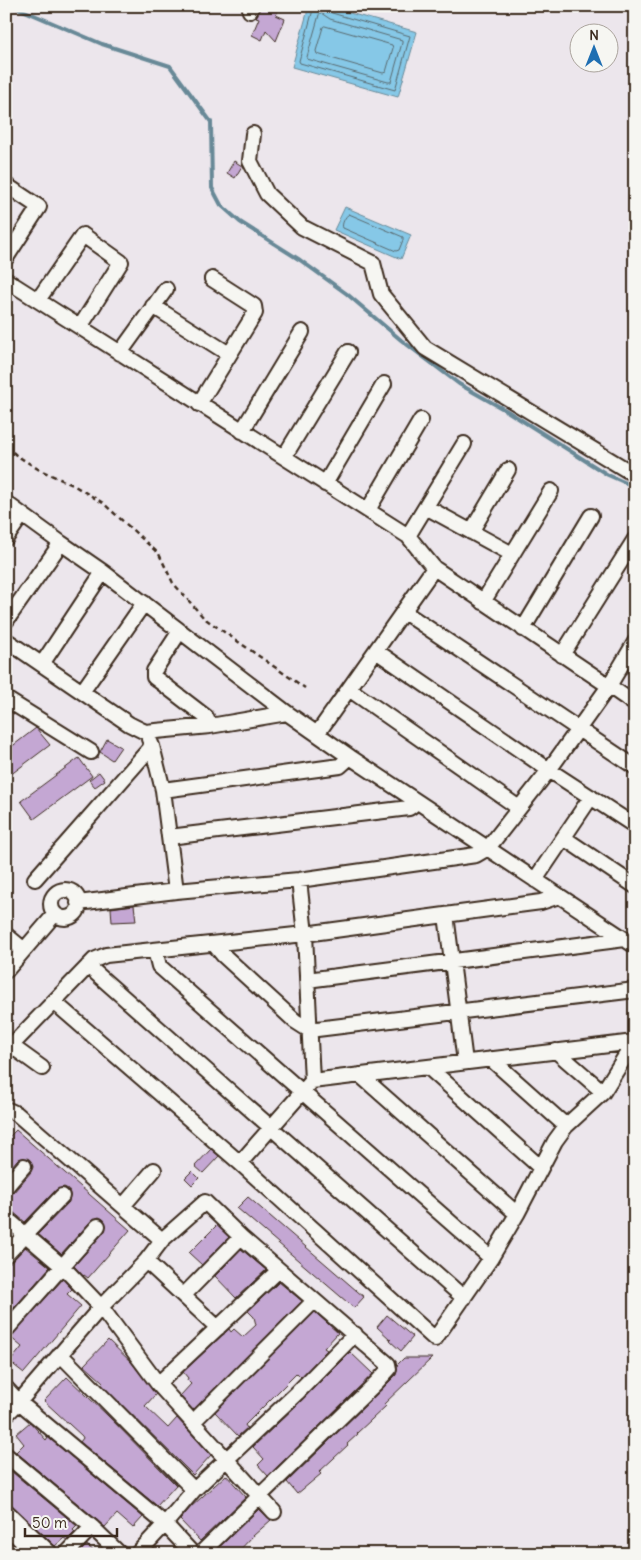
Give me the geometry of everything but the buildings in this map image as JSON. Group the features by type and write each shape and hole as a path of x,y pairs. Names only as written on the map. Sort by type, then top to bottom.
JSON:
{"street":[{"path":"253,134 250,161 267,194 302,227 374,263 381,294 425,348 635,476"},
{"path":"6,185 39,208 6,258"},
{"path":"38,300 83,235 121,262 80,327"},
{"path":"199,404 255,313 254,306 212,278"},
{"path":"6,280 408,536 434,568 635,704"},
{"path":"120,353 166,288"},
{"path":"153,306 229,354"},
{"path":"242,431 302,332"},
{"path":"284,457 348,352"},
{"path":"325,484 384,384"},
{"path":"368,510 422,420"},
{"path":"408,536 464,444"},
{"path":"471,532 508,470"},
{"path":"483,602 551,491"},
{"path":"6,503 103,572 287,713 630,943"},
{"path":"426,507 512,554"},
{"path":"6,538 22,515"},
{"path":"523,628 591,516"},
{"path":"562,655 635,539"},
{"path":"6,621 61,543"},
{"path":"317,734 434,568"},
{"path":"42,664 103,572"},
{"path":"82,692 144,604"},
{"path":"404,612 635,767"},
{"path":"180,631 154,671 154,677 206,717 210,726"},
{"path":"6,640 128,724 145,732 210,726 287,713"},
{"path":"78,904 176,891 298,880 476,855 488,848 549,770 609,686 635,642"},
{"path":"376,651 549,770 635,826"},
{"path":"349,689 520,808"},
{"path":"6,699 91,752"},
{"path":"145,732 152,746 163,790 176,891"},
{"path":"45,886 152,746"},
{"path":"163,790 340,766 350,756"},
{"path":"535,880 592,797"},
{"path":"169,836 409,808 416,801"},
{"path":"564,838 635,886"},
{"path":"240,1163 272,1129 307,1086 309,1030 305,934 298,880"},
{"path":"45,886 72,892 78,904 76,912 68,918 59,917 55,914 51,906 52,898 45,886"},
{"path":"42,1068 9,1044 54,1002 94,960 106,955 305,934 541,902 559,896"},
{"path":"6,971 55,914"},
{"path":"446,915 465,1062"},
{"path":"6,935 24,950"},
{"path":"307,980 452,961 630,943"},
{"path":"214,944 223,955 295,1021 309,1030 635,990"},
{"path":"155,950 159,966 307,1086 492,1258"},
{"path":"88,966 464,1298"},
{"path":"54,1002 240,1163 435,1339 492,1258 555,1142 566,1126 603,1092 634,1042"},
{"path":"307,1086 360,1075 634,1042"},
{"path":"556,1051 603,1092"},
{"path":"490,1059 566,1126"},
{"path":"428,1067 541,1168"},
{"path":"360,1075 517,1214"},
{"path":"6,1111 17,1114 162,1240"},
{"path":"6,1187 24,1166"},
{"path":"123,1206 154,1170"},
{"path":"6,1255 62,1196"},
{"path":"6,1415 20,1402 101,1307 146,1261 162,1240 205,1202 241,1237 355,1334 388,1364 389,1369 200,1554"},
{"path":"6,1218 63,1267 101,1307 158,1384 274,1512"},
{"path":"6,1330 98,1226"},
{"path":"184,1295 241,1237"},
{"path":"146,1261 218,1328"},
{"path":"158,1384 279,1270"},
{"path":"193,1422 314,1301"},
{"path":"137,1554 194,1490 355,1334"},
{"path":"60,1354 194,1490"},
{"path":"6,1388 20,1402 165,1524 193,1554"},
{"path":"6,1455 92,1527 120,1554"},
{"path":"6,1511 51,1554"},
{"path":"6,1526 34,1554"},
{"path":"66,1554 92,1527"}],"path":[{"path":"6,446 38,469 73,485 103,503 159,554 173,583 204,618 305,688"}],"water":[{"path":"309,6 325,6 417,32 398,97 292,67"},
{"path":"345,207 411,235 401,259 334,230"}],"waterway":[{"path":"13,6 102,44 170,66 211,122 212,188 221,205 240,222 300,260 347,294 401,340 459,384 507,411 608,475 635,487"}]}
